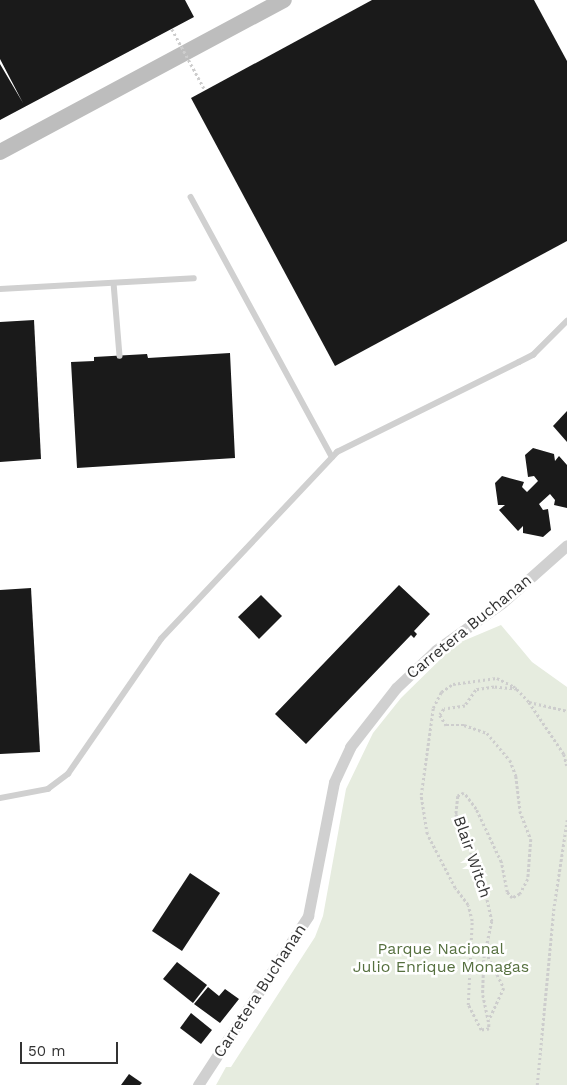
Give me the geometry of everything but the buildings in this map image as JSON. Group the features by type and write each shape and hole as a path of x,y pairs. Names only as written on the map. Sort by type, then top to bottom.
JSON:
{"street":[{"path":"0,152 284,0"},
{"name":"Carretera Buchanan","path":"198,1085 308,916 334,782 350,747 396,688 436,650 502,604 567,545"}],"lane":[{"path":"190,196 332,457"},
{"path":"0,289 194,278"},
{"path":"114,283 120,356"},
{"path":"0,798 48,789 68,774 161,639 332,457 352,443 526,358 567,321"}],"path":[{"path":"172,29 205,90"},
{"name":"Blair Witch","path":"517,689 488,687 476,690 465,706 444,709 440,715 446,725 464,726 475,732 487,733 508,756 515,769 520,811 531,839 528,879 520,894 512,898 507,892 501,862 479,816 467,796 458,796 456,814 469,843 476,871 483,880 492,921 486,952 483,995 489,1020 489,1029 481,1030 468,1005 472,921 468,905 454,888 427,834 421,795 433,708 441,692 453,684 486,678 497,678 517,689 529,702 566,754 567,766"},
{"path":"529,702 567,711"},
{"path":"537,1085 554,906 567,820"},
{"path":"486,952 504,988 489,1020"}],"green space":[{"name":"Parque Nacional Julio Enrique Monagas","path":"501,625 532,662 567,687 567,1085 216,1085 226,1067 231,1067 315,937 323,916 346,789 373,733 401,698 456,644"}]}
